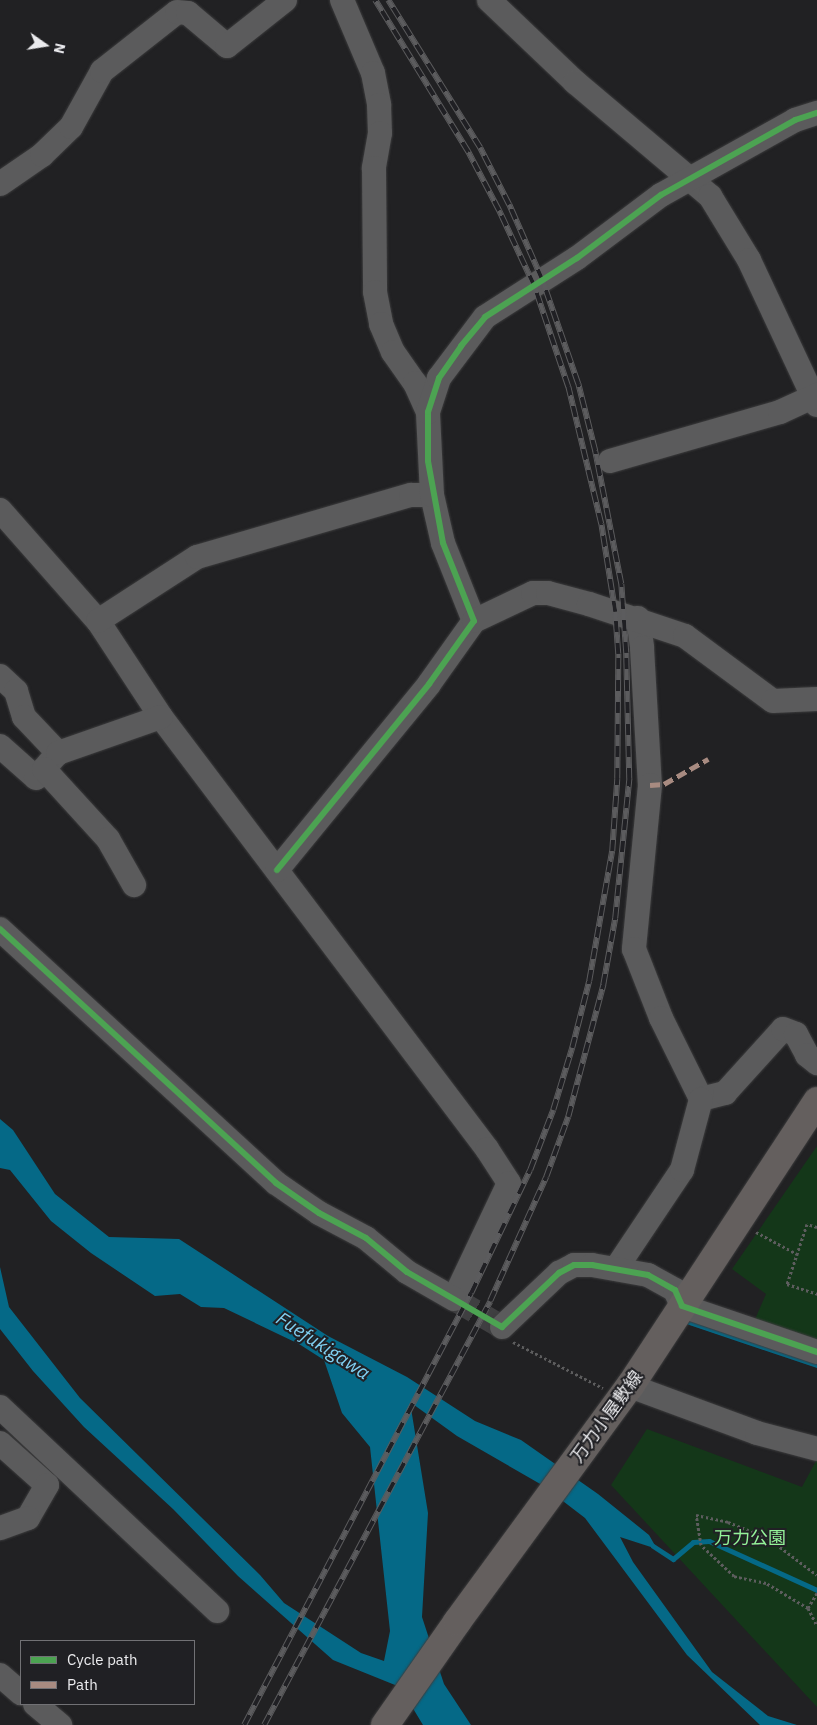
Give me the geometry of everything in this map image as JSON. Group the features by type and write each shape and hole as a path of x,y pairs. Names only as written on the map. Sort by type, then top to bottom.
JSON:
{"main road":[{"name":"万力小屋敷線","path":"385,1725 457,1622 626,1392 817,1101"}],"street":[{"path":"0,184 42,155 71,127 102,71 177,12 188,13 227,46 286,0"},
{"path":"342,0 373,73 380,105 380,133 374,168 375,292 382,324 393,352 415,383 428,412"},
{"path":"488,0 575,82 710,196 749,260 816,399 780,412 610,461"},
{"path":"474,621 443,543 432,495 428,412 439,378 485,317 690,178 795,120 817,114"},
{"path":"98,621 197,557 411,495 432,495"},
{"path":"0,510 98,621 161,716 487,1149 509,1184 454,1299 407,1272 366,1238 319,1213 276,1183 0,929"},
{"path":"277,870 429,684 474,621 533,593 548,593 638,618 684,636 773,701 817,699"},
{"path":"617,1267 682,1170 701,1099 661,1018 634,949 650,785 642,648 638,618"},
{"path":"0,676 16,691 24,717 51,761 108,839 134,885"},
{"path":"0,746 36,778 51,761 161,716"},
{"path":"701,1099 725,1093 783,1029 796,1034 807,1055 817,1063"},
{"path":"502,1327 559,1273 574,1266 617,1267 648,1275 675,1290 682,1306 817,1352"},
{"path":"626,1392 757,1433 815,1444"},
{"path":"0,1407 217,1611"},
{"path":"0,1443 47,1485 28,1518 0,1528"},
{"path":"0,1675 20,1692"},
{"path":"36,1705 60,1725"}],"path":[{"path":"737,1223 798,1254"},
{"path":"817,1227 807,1224 787,1284 817,1294"},
{"path":"502,1327 515,1344 626,1392"},
{"path":"817,1575 768,1538 728,1522 696,1515 702,1545 734,1576 766,1583 808,1608 817,1626"},
{"path":"808,1608 817,1593"}],"green space":[{"path":"817,1146 817,1344 753,1324 766,1294 732,1269"},
{"name":"万力公園","path":"647,1429 802,1487 817,1459 817,1707 611,1485"}],"water":[{"name":"Fuefukigawa","path":"0,1119 13,1130 55,1194 109,1237 179,1239 328,1336 407,1377 475,1421 521,1440 598,1494 649,1535 657,1549 620,1537 633,1562 712,1672 768,1716 797,1725 760,1725 687,1655 585,1518 542,1485 457,1436 410,1402 428,1513 422,1617 444,1684 471,1725 423,1725 400,1687 333,1660 238,1576 173,1509 84,1427 33,1371 0,1329 0,1267 9,1307 80,1398 260,1575 284,1603 361,1653 384,1661 390,1631 370,1447 342,1413 324,1360 299,1344 224,1308 201,1307 180,1294 155,1296 91,1253 51,1221 10,1170 0,1168"}],"waterway":[{"path":"683,1320 817,1365"},
{"path":"653,1546 673,1559 693,1542 709,1541 817,1590"}],"tunnel":[{"path":"454,1299 502,1327"}],"railway":[{"path":"244,1725 471,1293 530,1170 553,1110 572,1048 589,981 612,851 617,779 618,654 615,612 601,524 568,387 534,286 499,211 468,152 375,0"},
{"path":"264,1725 490,1301 546,1177 568,1117 603,985 615,918 629,779 626,653 621,584 595,451 578,384 542,280 509,205 480,148 388,0"}],"marked path":[{"path":"650,785 664,784 708,759"}],"cycle path":[{"path":"277,870 429,684 474,621 443,543 428,461 428,412 439,378 461,346 485,317 577,258 661,195 795,120 817,113"},
{"path":"0,929 276,1183 319,1213 366,1238 407,1272 502,1327 559,1273 574,1265 592,1265 648,1275 675,1290 682,1306 817,1352"}]}
